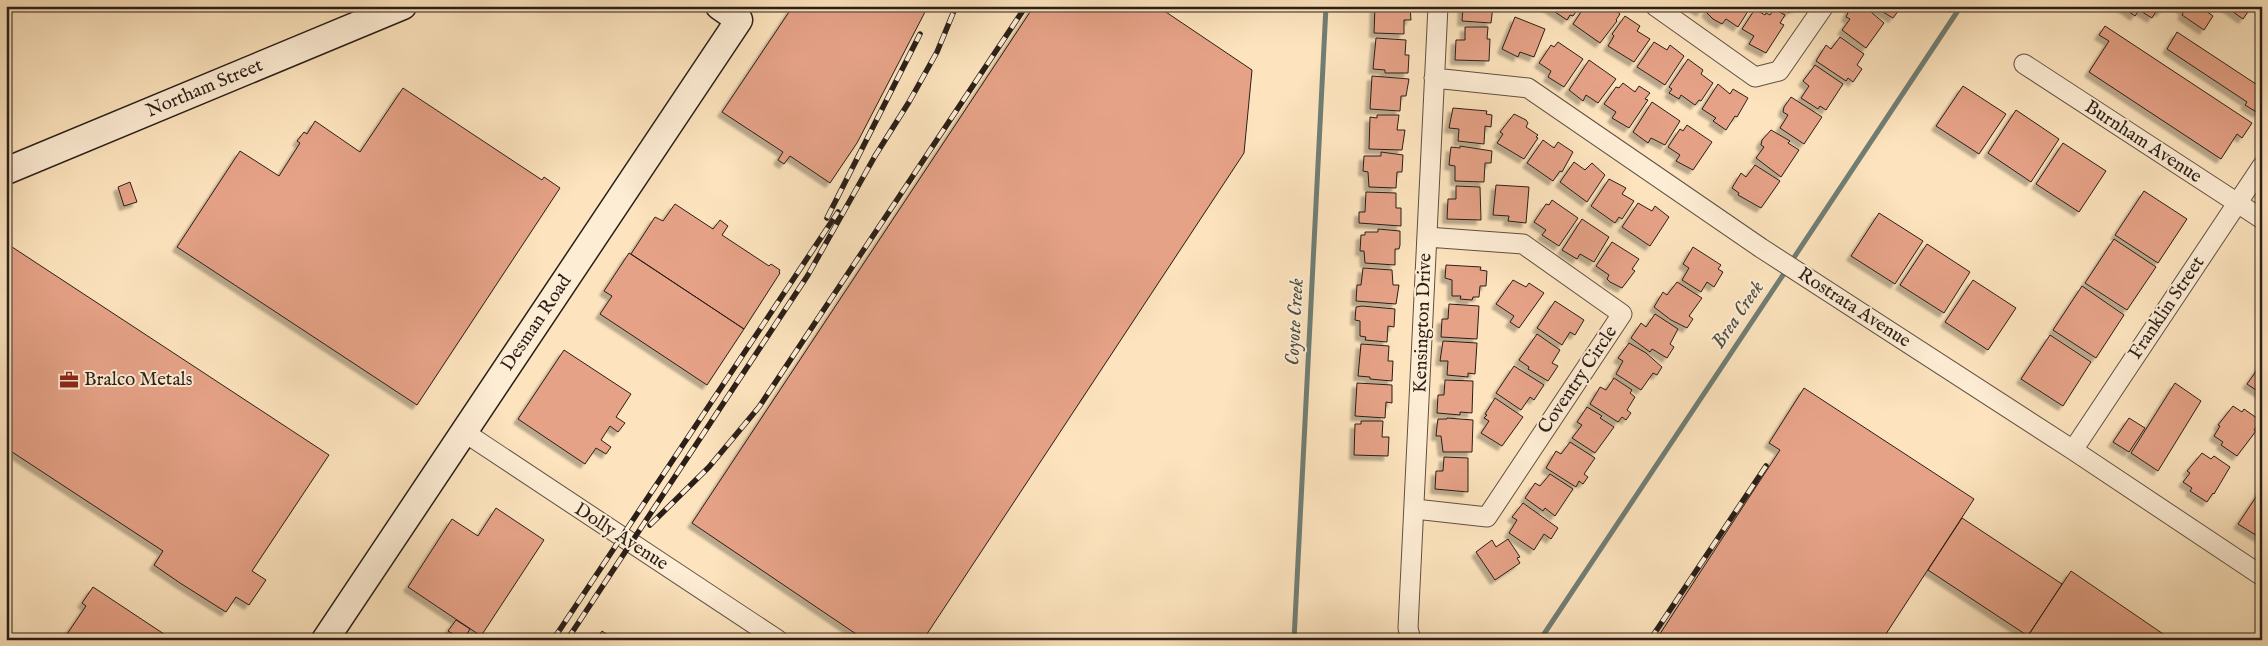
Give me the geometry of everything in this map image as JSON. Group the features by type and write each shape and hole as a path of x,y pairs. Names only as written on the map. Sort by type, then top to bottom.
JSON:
{"street":[{"name":"Northam Street","path":"6,171 403,6"},
{"name":"Kensington Drive","path":"1411,640 1408,628 1438,6"},
{"path":"1655,6 1755,76 1779,70 1824,6"},
{"name":"Desman Road","path":"326,640 464,432 735,11"},
{"name":"Burnham Avenue","path":"2024,64 2262,219"},
{"name":"Rostrata Avenue","path":"1434,78 1528,88 1818,286 2073,450 2262,576"},
{"name":"Franklin Street","path":"2073,450 2262,166"},
{"name":"Coventry Circle","path":"1415,509 1487,517 1622,314 1523,244 1427,237"},
{"name":"Dolly Avenue","path":"464,432 778,640"}],"building":[{"path":"793,6 916,6 925,12 857,143 830,183 790,156 784,164 778,160 783,152 722,112"},
{"path":"1034,6 1157,6 1252,70 1244,153 923,640 865,640 692,523"},
{"path":"1375,6 1410,6 1411,20 1404,20 1404,34 1374,33"},
{"path":"1463,6 1493,6 1491,23 1462,21"},
{"path":"1546,6 1580,6 1573,16 1570,15 1567,20"},
{"path":"1585,6 1611,6 1620,14 1617,21 1600,43 1573,24"},
{"path":"1692,6 1705,6 1701,12"},
{"path":"1710,6 1747,6 1750,8 1738,27 1726,19 1722,24 1713,19 1706,12"},
{"path":"1779,6 1797,6 1796,9 1793,7 1789,13"},
{"path":"1851,6 1865,7 1884,23 1866,48 1842,30 1850,19 1846,17"},
{"path":"1873,6 1897,6 1896,8 1899,10 1893,18"},
{"path":"2121,6 2165,6 2161,12 2157,10 2152,18 2139,10 2135,16"},
{"path":"2179,6 2199,6 2213,16 2204,30 2182,15 2184,11"},
{"path":"2225,6 2252,6 2243,19"},
{"path":"1755,9 1765,15 1766,13 1770,15 1774,9 1785,15 1780,23 1784,25 1766,53 1749,44 1754,36 1742,29"},
{"path":"1625,16 1640,26 1637,31 1650,39 1634,62 1608,46 1614,36 1612,34"},
{"path":"1515,17 1545,29 1534,57 1520,52 1518,57 1502,49"},
{"path":"2105,26 2252,123 2242,138 2237,134 2221,159 2089,72 2109,41 2099,35"},
{"path":"1465,27 1488,27 1487,39 1490,39 1489,61 1455,60 1456,40 1465,40"},
{"path":"2177,32 2262,88 2262,107 2258,113 2245,105 2247,102 2167,49"},
{"path":"1840,37 1864,54 1857,65 1862,69 1853,82 1848,78 1846,81 1816,61 1826,45 1831,49"},
{"path":"1376,38 1406,40 1405,55 1409,55 1408,73 1385,73 1385,70 1373,69"},
{"path":"1558,42 1583,59 1564,87 1548,77 1551,71 1539,63 1551,45 1554,47"},
{"path":"1654,42 1667,50 1670,45 1684,56 1665,85 1637,67"},
{"path":"1688,59 1703,70 1701,74 1713,83 1701,101 1699,100 1695,105 1681,95 1679,99 1669,93 1672,89 1669,87"},
{"path":"1589,60 1616,79 1598,103 1586,95 1583,101 1569,90"},
{"path":"1815,65 1843,84 1826,110 1820,106 1818,109 1801,98 1809,86 1803,81"},
{"path":"1372,76 1409,79 1406,96 1401,96 1400,111 1370,109"},
{"path":"1623,83 1635,92 1639,86 1650,93 1645,99 1648,100 1629,128 1612,118 1616,112 1604,104 1616,87 1619,88"},
{"path":"1718,84 1730,94 1733,89 1748,98 1737,117 1735,116 1726,130 1713,121 1716,118 1702,109"},
{"path":"1963,86 2006,114 1979,154 1936,126"},
{"path":"403,88 542,180 544,177 560,188 417,405 177,247 240,151 279,176 300,143 297,141 304,132 307,134 315,121 360,152"},
{"path":"1791,97 1822,117 1804,144 1780,128 1788,115 1783,112 1784,107"},
{"path":"1652,102 1680,121 1665,145 1651,138 1648,143 1633,132"},
{"path":"1453,108 1487,111 1486,114 1492,115 1491,127 1485,126 1484,144 1458,141 1459,129 1449,128"},
{"path":"2016,110 2059,139 2031,182 1988,153"},
{"path":"1514,114 1526,120 1528,123 1526,127 1538,135 1536,137 1538,138 1524,159 1497,143 1503,134 1500,132"},
{"path":"1377,115 1399,115 1397,130 1405,130 1402,150 1369,149 1370,117 1377,118"},
{"path":"1687,125 1712,142 1693,170 1676,161 1680,155 1668,147 1680,129 1683,131"},
{"path":"1771,130 1790,141 1788,143 1799,150 1781,177 1756,158 1764,147 1761,145 1762,140"},
{"path":"1543,140 1554,148 1558,142 1573,152 1562,172 1560,171 1553,181 1527,163"},
{"path":"2063,143 2106,171 2079,212 2036,184"},
{"path":"1460,146 1492,151 1491,163 1485,163 1484,182 1455,181 1455,166 1449,165 1451,147 1460,148"},
{"path":"1381,152 1403,155 1402,172 1397,172 1396,188 1369,187 1368,172 1363,171 1364,156 1381,156"},
{"path":"1574,162 1585,170 1592,163 1605,175 1587,202 1560,182"},
{"path":"1755,165 1780,181 1761,208 1738,195 1739,193 1732,188 1741,173 1746,177"},
{"path":"1609,179 1626,188 1622,194 1634,201 1622,219 1619,217 1615,223 1591,206"},
{"path":"130,182 137,202 124,206 118,187"},
{"path":"1496,185 1529,187 1526,223 1508,221 1509,216 1493,215"},
{"path":"1456,186 1480,187 1481,220 1447,219 1448,199 1456,199"},
{"path":"2144,191 2187,219 2158,263 2115,235"},
{"path":"1366,192 1396,193 1396,208 1401,208 1401,226 1359,223 1359,212 1365,212"},
{"path":"1552,200 1578,218 1559,246 1542,235 1546,230 1534,222 1546,204 1549,205"},
{"path":"1638,203 1652,211 1655,206 1669,217 1650,246 1622,227"},
{"path":"675,204 713,229 720,220 728,226 722,235 769,266 771,264 780,270 780,273 744,329 631,254 655,217 663,221"},
{"path":"1879,213 1923,241 1895,284 1851,256"},
{"path":"1582,219 1609,237 1594,262 1580,254 1577,259 1562,250"},
{"path":"1378,229 1400,231 1399,249 1395,249 1395,265 1365,263 1364,251 1360,251 1361,235 1365,235 1365,232 1378,232"},
{"path":"2114,239 2156,267 2127,310 2085,283"},
{"path":"1612,242 1639,259 1632,269 1635,271 1622,288 1610,282 1607,279 1609,275 1596,266"},
{"path":"6,243 329,455 252,571 266,580 249,605 236,597 226,612 180,583 154,565 163,551 6,448"},
{"path":"1927,244 1970,272 1944,313 1900,285"},
{"path":"1693,247 1721,265 1718,269 1723,272 1714,287 1707,282 1701,292 1682,280 1689,268 1683,264"},
{"path":"629,253 744,329 707,385 600,314 612,296 604,291"},
{"path":"1446,265 1481,267 1480,270 1487,271 1486,286 1480,286 1479,297 1473,297 1472,300 1460,299 1461,296 1452,296 1452,280 1445,278"},
{"path":"1363,268 1392,270 1393,285 1399,285 1396,304 1356,301 1357,285 1361,285"},
{"path":"1513,280 1526,287 1529,283 1544,293 1519,328 1510,322 1514,316 1496,304"},
{"path":"1973,280 2016,308 1988,350 1945,322"},
{"path":"1677,282 1702,298 1689,316 1693,319 1687,328 1671,320 1654,307 1663,292 1667,295"},
{"path":"2082,286 2124,315 2096,358 2053,330"},
{"path":"1555,301 1584,320 1575,335 1570,332 1562,345 1537,328"},
{"path":"1449,304 1479,306 1477,339 1441,337 1442,319 1448,319"},
{"path":"1356,307 1395,309 1394,327 1388,326 1387,342 1365,340 1366,337 1360,336 1360,321 1355,320"},
{"path":"1655,314 1678,329 1670,344 1674,347 1667,358 1652,349 1650,352 1631,338 1641,323 1646,327"},
{"path":"1537,334 1560,350 1552,363 1558,366 1548,381 1528,369 1529,367 1519,360"},
{"path":"2050,335 2091,362 2063,406 2021,379"},
{"path":"1443,341 1477,343 1475,374 1468,373 1468,377 1447,375 1448,361 1440,361"},
{"path":"1629,343 1646,353 1662,367 1657,375 1653,373 1641,390 1616,374 1623,361 1618,358"},
{"path":"1361,344 1389,346 1388,361 1393,361 1392,381 1358,376"},
{"path":"564,350 631,394 616,417 625,423 618,432 610,426 601,440 611,447 606,454 596,448 585,464 518,419"},
{"path":"2262,363 2262,394 2247,384"},
{"path":"1514,366 1544,385 1534,400 1530,397 1521,410 1496,393"},
{"path":"1614,378 1632,390 1630,393 1635,397 1627,410 1631,413 1626,420 1622,417 1618,422 1590,404 1600,387 1606,390"},
{"path":"1445,380 1473,381 1472,413 1460,412 1460,415 1437,413 1438,395 1444,395"},
{"path":"1357,383 1392,385 1392,403 1386,402 1385,418 1355,416"},
{"path":"2175,383 2201,401 2158,471 2131,453"},
{"path":"1804,388 1974,499 1882,640 1656,640 1780,450 1769,443"},
{"path":"1495,398 1523,417 1502,446 1481,433 1489,421 1484,418 1487,415 1485,414"},
{"path":"2233,406 2242,412 2244,409 2261,421 2254,430 2256,431 2237,456 2221,445 2223,442 2214,436 2220,426 2218,425"},
{"path":"1587,407 1602,416 1600,418 1614,427 1595,453 1572,438 1582,425 1577,422"},
{"path":"2129,418 2145,428 2129,452 2113,442"},
{"path":"1438,419 1473,420 1472,452 1443,452 1441,436 1436,436 1437,426"},
{"path":"1361,421 1383,421 1382,437 1389,437 1388,456 1354,455 1355,424 1361,424"},
{"path":"1570,442 1595,458 1584,474 1588,477 1583,484 1579,481 1576,487 1546,468 1556,451 1561,454"},
{"path":"2202,453 2211,459 2214,456 2230,467 2207,502 2190,491 2192,488 2183,482 2190,473 2187,471"},
{"path":"1444,457 1468,458 1468,492 1435,489 1436,471 1443,471"},
{"path":"1550,474 1573,489 1555,516 1545,508 1543,511 1525,498 1535,483 1540,486"},
{"path":"2262,488 2262,533 2259,537 2238,524"},
{"path":"1523,503 1558,528 1551,539 1544,534 1534,550 1509,533 1517,520 1512,517"},
{"path":"496,508 544,540 481,636 408,587 452,519 478,536"},
{"path":"1962,518 2062,584 2028,636 1928,570"},
{"path":"1508,539 1520,557 1517,558 1520,563 1495,580 1476,552 1492,540 1496,547"},
{"path":"2071,571 2172,640 2025,640"},
{"path":"93,587 173,640 63,640 86,606 82,603"},
{"path":"456,620 470,629 463,640 448,631"},
{"path":"602,631 615,640 596,640"}],"waterway":[{"name":"Coyote Creek","path":"1294,640 1326,6"},
{"name":"Brea Creek","path":"1791,262 1961,6"},
{"name":"Brea Creek","path":"1540,640 1787,269"}],"railway":[{"path":"567,640 808,275 875,156 909,102 937,52 956,6"},
{"path":"650,525 709,467 759,407 1026,6"},
{"path":"827,218 920,34"},
{"path":"553,640 838,212"},
{"path":"1650,640 1766,466"}],"place":[{"name":"Bralco Metals","path":"69,380"}]}
